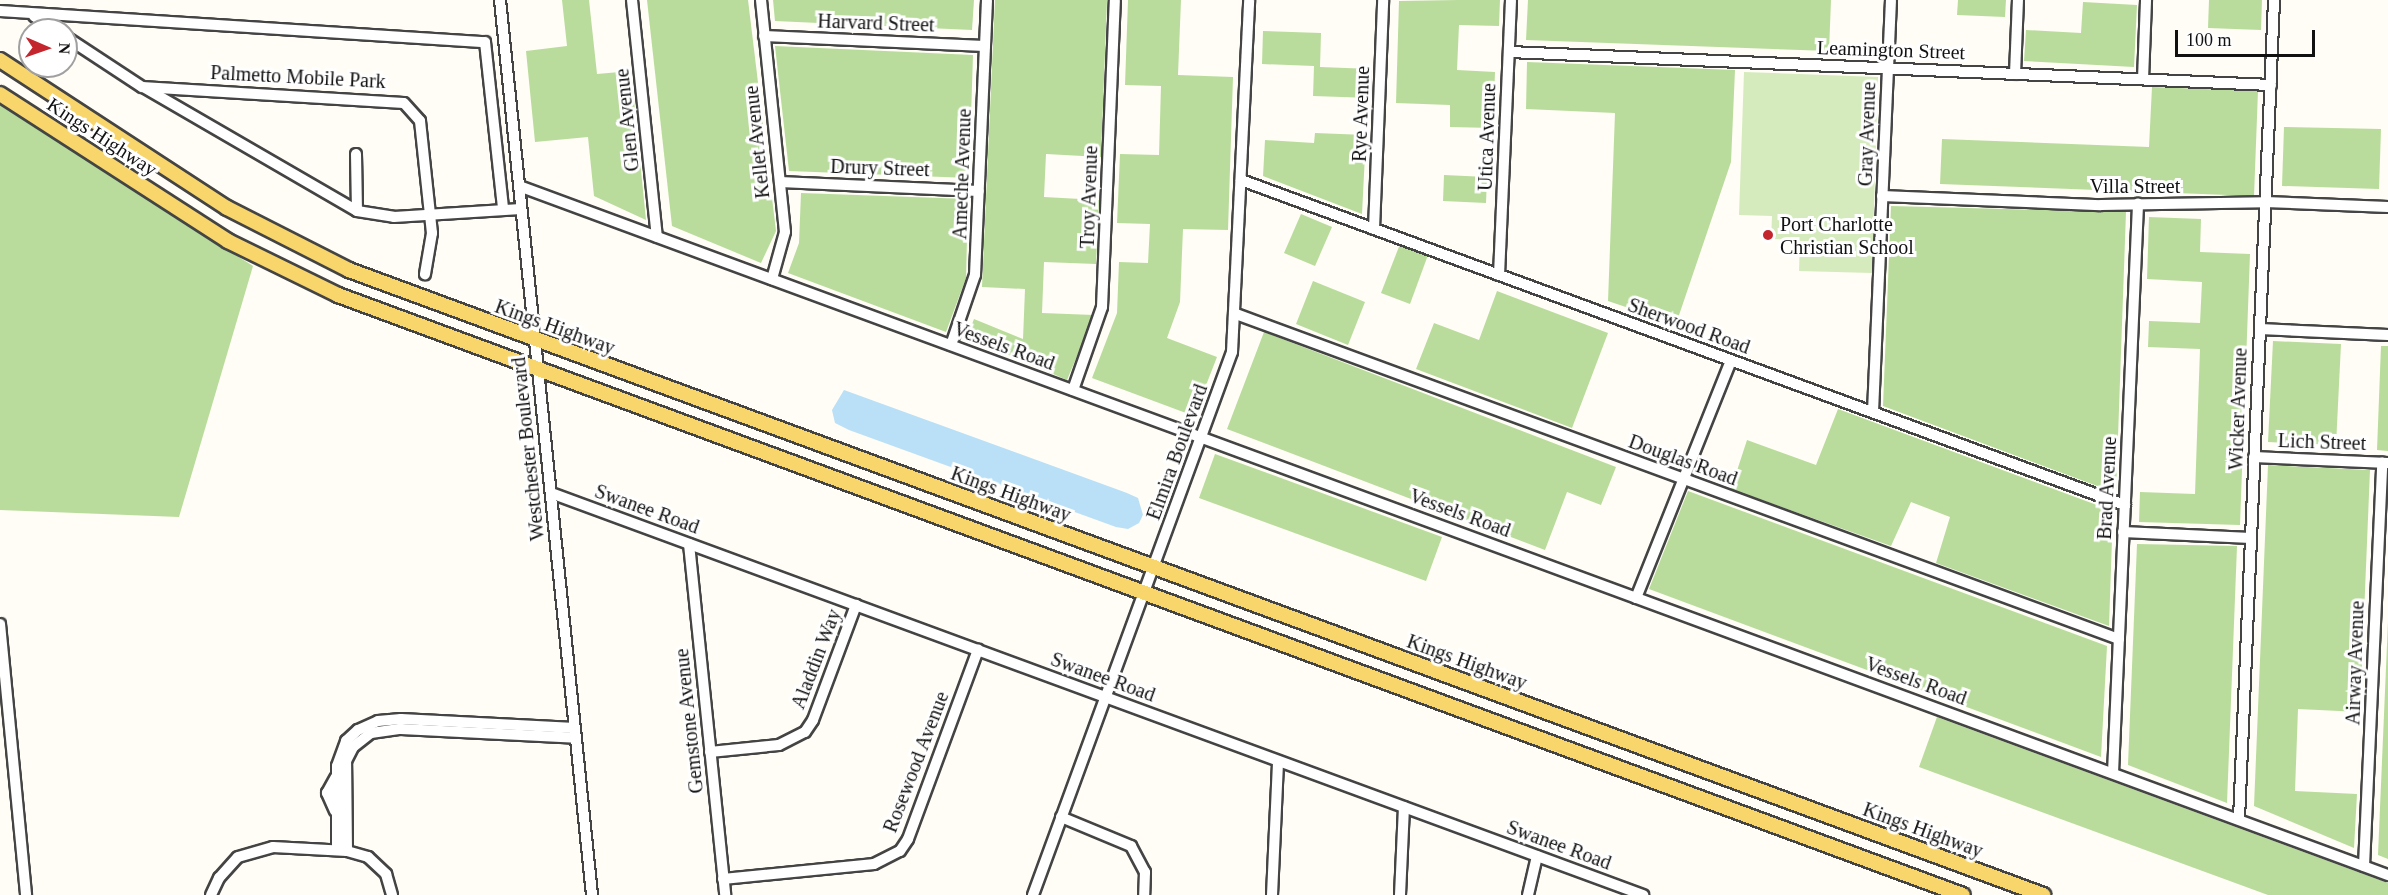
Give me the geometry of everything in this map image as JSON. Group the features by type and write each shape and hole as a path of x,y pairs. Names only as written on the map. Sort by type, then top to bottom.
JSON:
{"main road":[{"name":"Kings Highway","path":"0,60 227,208 302,249 394,288 2043,895"},
{"name":"Kings Highway","path":"0,94 259,258 349,300 1963,895"}],"street":[{"name":"Westchester Boulevard","path":"500,0 592,895"},
{"name":"Glen Avenue","path":"632,0 657,237"},
{"name":"Kellet Avenue","path":"761,0 780,182 783,246 772,279"},
{"name":"Ameche Avenue","path":"951,345 975,274 987,0"},
{"name":"Troy Avenue","path":"1073,390 1102,307 1115,0"},
{"name":"Elmira Boulevard","path":"1033,895 1233,352 1249,0"},
{"name":"Rye Avenue","path":"1374,229 1383,0"},
{"name":"Utica Avenue","path":"1499,275 1511,0"},
{"name":"Gray Avenue","path":"1873,412 1891,0"},
{"path":"2015,74 2018,0"},
{"path":"2143,79 2146,0"},
{"name":"Wicker Avenue","path":"2239,819 2274,0"},
{"path":"0,11 34,16 485,42 503,209"},
{"name":"Harvard Street","path":"764,36 985,46"},
{"name":"Palmetto Mobile Park","path":"78,45 142,87 357,211 394,217 521,209"},
{"name":"Leamington Street","path":"1509,52 2271,85"},
{"name":"Palmetto Mobile Park","path":"142,87 404,103 420,121 430,214"},
{"path":"356,154 357,211"},
{"name":"Sherwood Road","path":"1241,180 2125,505"},
{"name":"Drury Street","path":"780,182 979,191"},
{"name":"Vessels Road","path":"519,186 2388,874"},
{"name":"Villa Street","path":"1882,196 2138,204 2265,202 2388,207"},
{"name":"Brad Avenue","path":"2113,773 2138,204"},
{"path":"425,274 432,233 430,214"},
{"name":"Douglas Road","path":"1236,314 2119,639"},
{"path":"2260,329 2388,335"},
{"path":"1636,598 1731,360"},
{"name":"Lich Street","path":"2254,457 2385,463"},
{"name":"Airway Avenue","path":"2364,866 2385,463"},
{"name":"Swanee Road","path":"551,493 1643,895"},
{"path":"2123,532 2251,538"},
{"name":"Gemstone Avenue","path":"689,543 724,895"},
{"name":"Aladdin Way","path":"710,752 779,745 805,732 813,720 856,605"},
{"path":"0,624 5,698 26,895"},
{"name":"Rosewood Avenue","path":"723,879 873,864 900,851 908,839 978,650"},
{"path":"339,818 327,793 336,777 341,751 356,737 398,724 575,733"},
{"path":"342,850 339,818 346,761 356,737"},
{"path":"1272,895 1278,761"},
{"path":"1400,895 1404,807"},
{"path":"1061,817 1131,846 1145,872 1144,895"},
{"path":"211,895 228,866 249,852 273,847 342,850 368,857 389,881 392,895"},
{"path":"1528,895 1537,856"}],"green space":[{"path":"562,0 589,0 597,74 631,71 646,220 594,196 588,137 535,142 526,51 567,46"},
{"path":"647,0 748,0 776,231 761,263 672,226"},
{"path":"773,0 974,0 972,30 775,21"},
{"path":"995,0 1107,0 1101,157 1046,154 1044,197 1099,200 1096,264 1044,262 1042,313 1094,315 1067,380 967,337 974,319 1023,339 1025,289 982,287"},
{"path":"1128,0 1181,0 1178,75 1233,77 1228,230 1183,229 1180,302 1167,338 1217,357 1194,416 1092,378 1117,313 1119,262 1148,263 1150,224 1117,223 1120,154 1159,155 1161,86 1125,85"},
{"path":"1500,0 1499,26 1459,25 1457,70 1495,72 1493,128 1450,127 1450,105 1396,103 1399,1"},
{"path":"1528,0 1831,0 1829,51 1526,40"},
{"path":"1958,0 2006,0 2005,17 1957,15"},
{"path":"2209,0 2262,0 2261,30 2208,28"},
{"path":"2083,2 2137,5 2134,67 2024,61 2026,30 2081,33"},
{"path":"1263,31 1321,33 1320,67 1372,69 1371,98 1313,96 1314,66 1262,64"},
{"path":"775,46 973,55 969,178 789,171"},
{"path":"1527,62 1735,70 1731,162 1676,324 1608,301 1615,113 1526,109"},
{"path":"1744,72 1878,77 1872,273 1799,271 1800,240 1771,239 1772,216 1739,215"},
{"path":"2152,87 2258,91 2254,196 1940,184 1942,139 2149,147"},
{"path":"0,105 253,266 179,517 0,510"},
{"path":"2284,127 2381,129 2379,189 2282,186"},
{"path":"1315,133 1366,135 1362,214 1263,176 1265,140 1314,143"},
{"path":"1444,175 1487,177 1486,203 1443,201"},
{"path":"801,193 968,199 966,278 946,332 788,273 799,243"},
{"path":"1891,206 2126,212 2116,493 1883,406"},
{"path":"1301,214 1332,227 1315,266 1284,253"},
{"path":"2149,217 2201,219 2200,252 2250,254 2240,525 2139,522 2140,492 2195,494 2200,349 2148,347 2149,321 2200,323 2202,282 2147,279"},
{"path":"1400,244 1428,255 1410,304 1381,293"},
{"path":"1313,281 1365,302 1348,345 1296,324"},
{"path":"1497,291 1608,333 1572,428 1416,369 1434,323 1479,340"},
{"path":"1264,332 1616,467 1601,505 1567,492 1545,550 1227,429"},
{"path":"2273,341 2341,344 2336,445 2268,442"},
{"path":"2381,346 2388,346 2388,451 2377,450"},
{"path":"1838,409 2113,511 2109,626 1936,563 1950,517 1911,502 1891,546 1731,489 1747,440 1816,465"},
{"path":"1215,454 1442,537 1426,581 1199,498"},
{"path":"2268,465 2370,470 2360,712 2298,709 2295,791 2357,794 2354,848 2254,806"},
{"path":"1688,491 2107,646 2101,757 1649,589"},
{"path":"2137,544 2237,546 2227,803 2128,765"},
{"path":"2388,621 2388,859 2378,855"},
{"path":"1937,717 2388,883 2388,895 2268,895 1919,767"}],"water":[{"path":"844,390 1127,493 1138,498 1143,515 1139,523 1128,529 1116,527 849,430 835,423 832,410"}],"place":[{"name":"Port Charlotte Christian School","path":"1768,235"}]}
